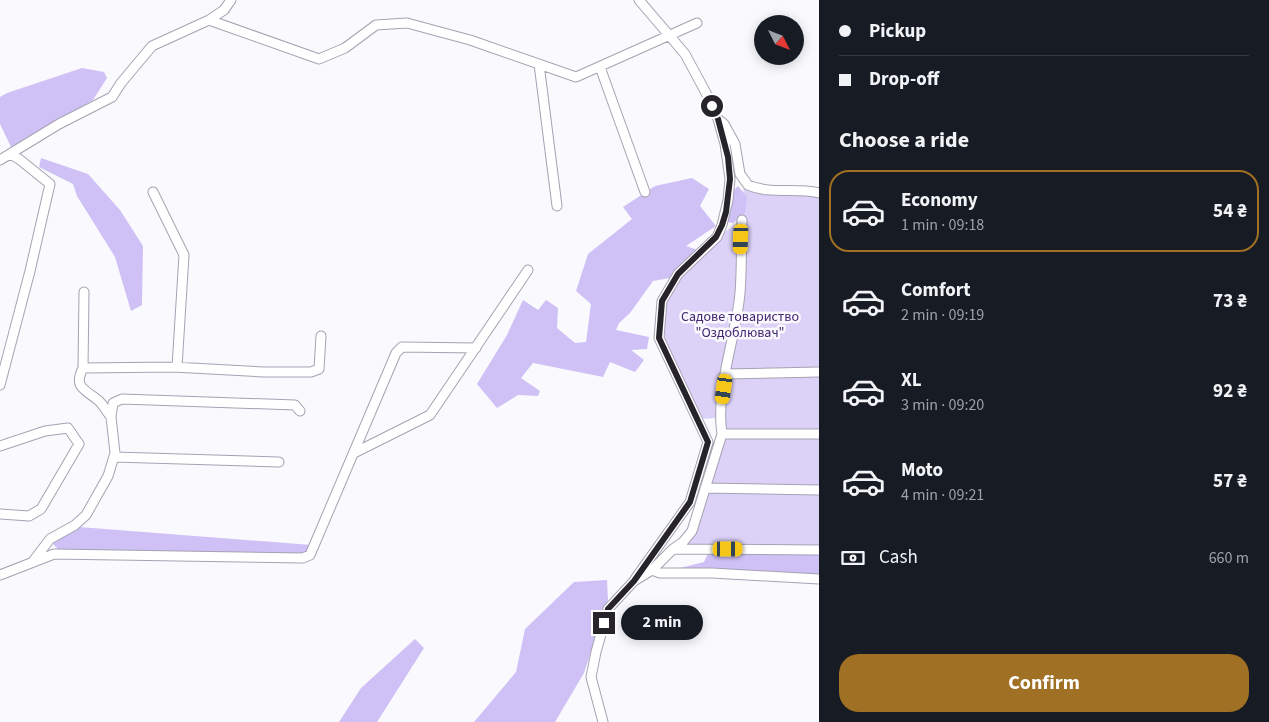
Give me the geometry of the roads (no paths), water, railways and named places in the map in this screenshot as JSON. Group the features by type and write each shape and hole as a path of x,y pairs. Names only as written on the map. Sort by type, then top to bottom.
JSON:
{"street":[{"path":"0,160 59,124 112,97 121,83 152,46 209,20 224,10 231,0"},
{"path":"603,722 591,677 608,609 634,581 690,502 708,442 659,338 662,301 678,274 716,237 722,225 729,188 729,170 725,144 718,119 706,93 684,54 639,0"},
{"path":"209,20 319,59 345,48 376,25 407,23 470,40 576,77 697,23"},
{"path":"539,64 557,206"},
{"path":"600,67 645,192"},
{"path":"718,119 724,124 735,144 740,174 748,185 778,191 811,191 819,193"},
{"path":"0,385 30,272 50,184 19,158 10,154"},
{"path":"153,192 184,256 177,367"},
{"path":"634,581 652,570 673,549 683,542 692,531 722,434 720,418 740,294 742,220"},
{"path":"354,453 430,415 528,270"},
{"path":"84,292 83,368 78,377 80,387 100,402 111,417"},
{"path":"83,368 177,367 263,372 311,372 319,369 321,336"},
{"path":"0,575 54,554 303,558 310,555 396,352 402,347 476,348"},
{"path":"726,374 819,372"},
{"path":"33,561 50,539 75,525 86,515 108,476 115,453 111,417 113,403 122,399 294,405 300,411"},
{"path":"0,446 45,431 68,428 79,444 41,509 29,516 0,514"},
{"path":"722,434 819,434"},
{"path":"114,458 279,462"},
{"path":"705,488 819,490"},
{"path":"673,549 819,550"},
{"path":"652,570 660,573 712,573 819,579"}],"park label":[{"name":"Садове товариство \"Оздоблювач\"","path":"740,324"}]}
